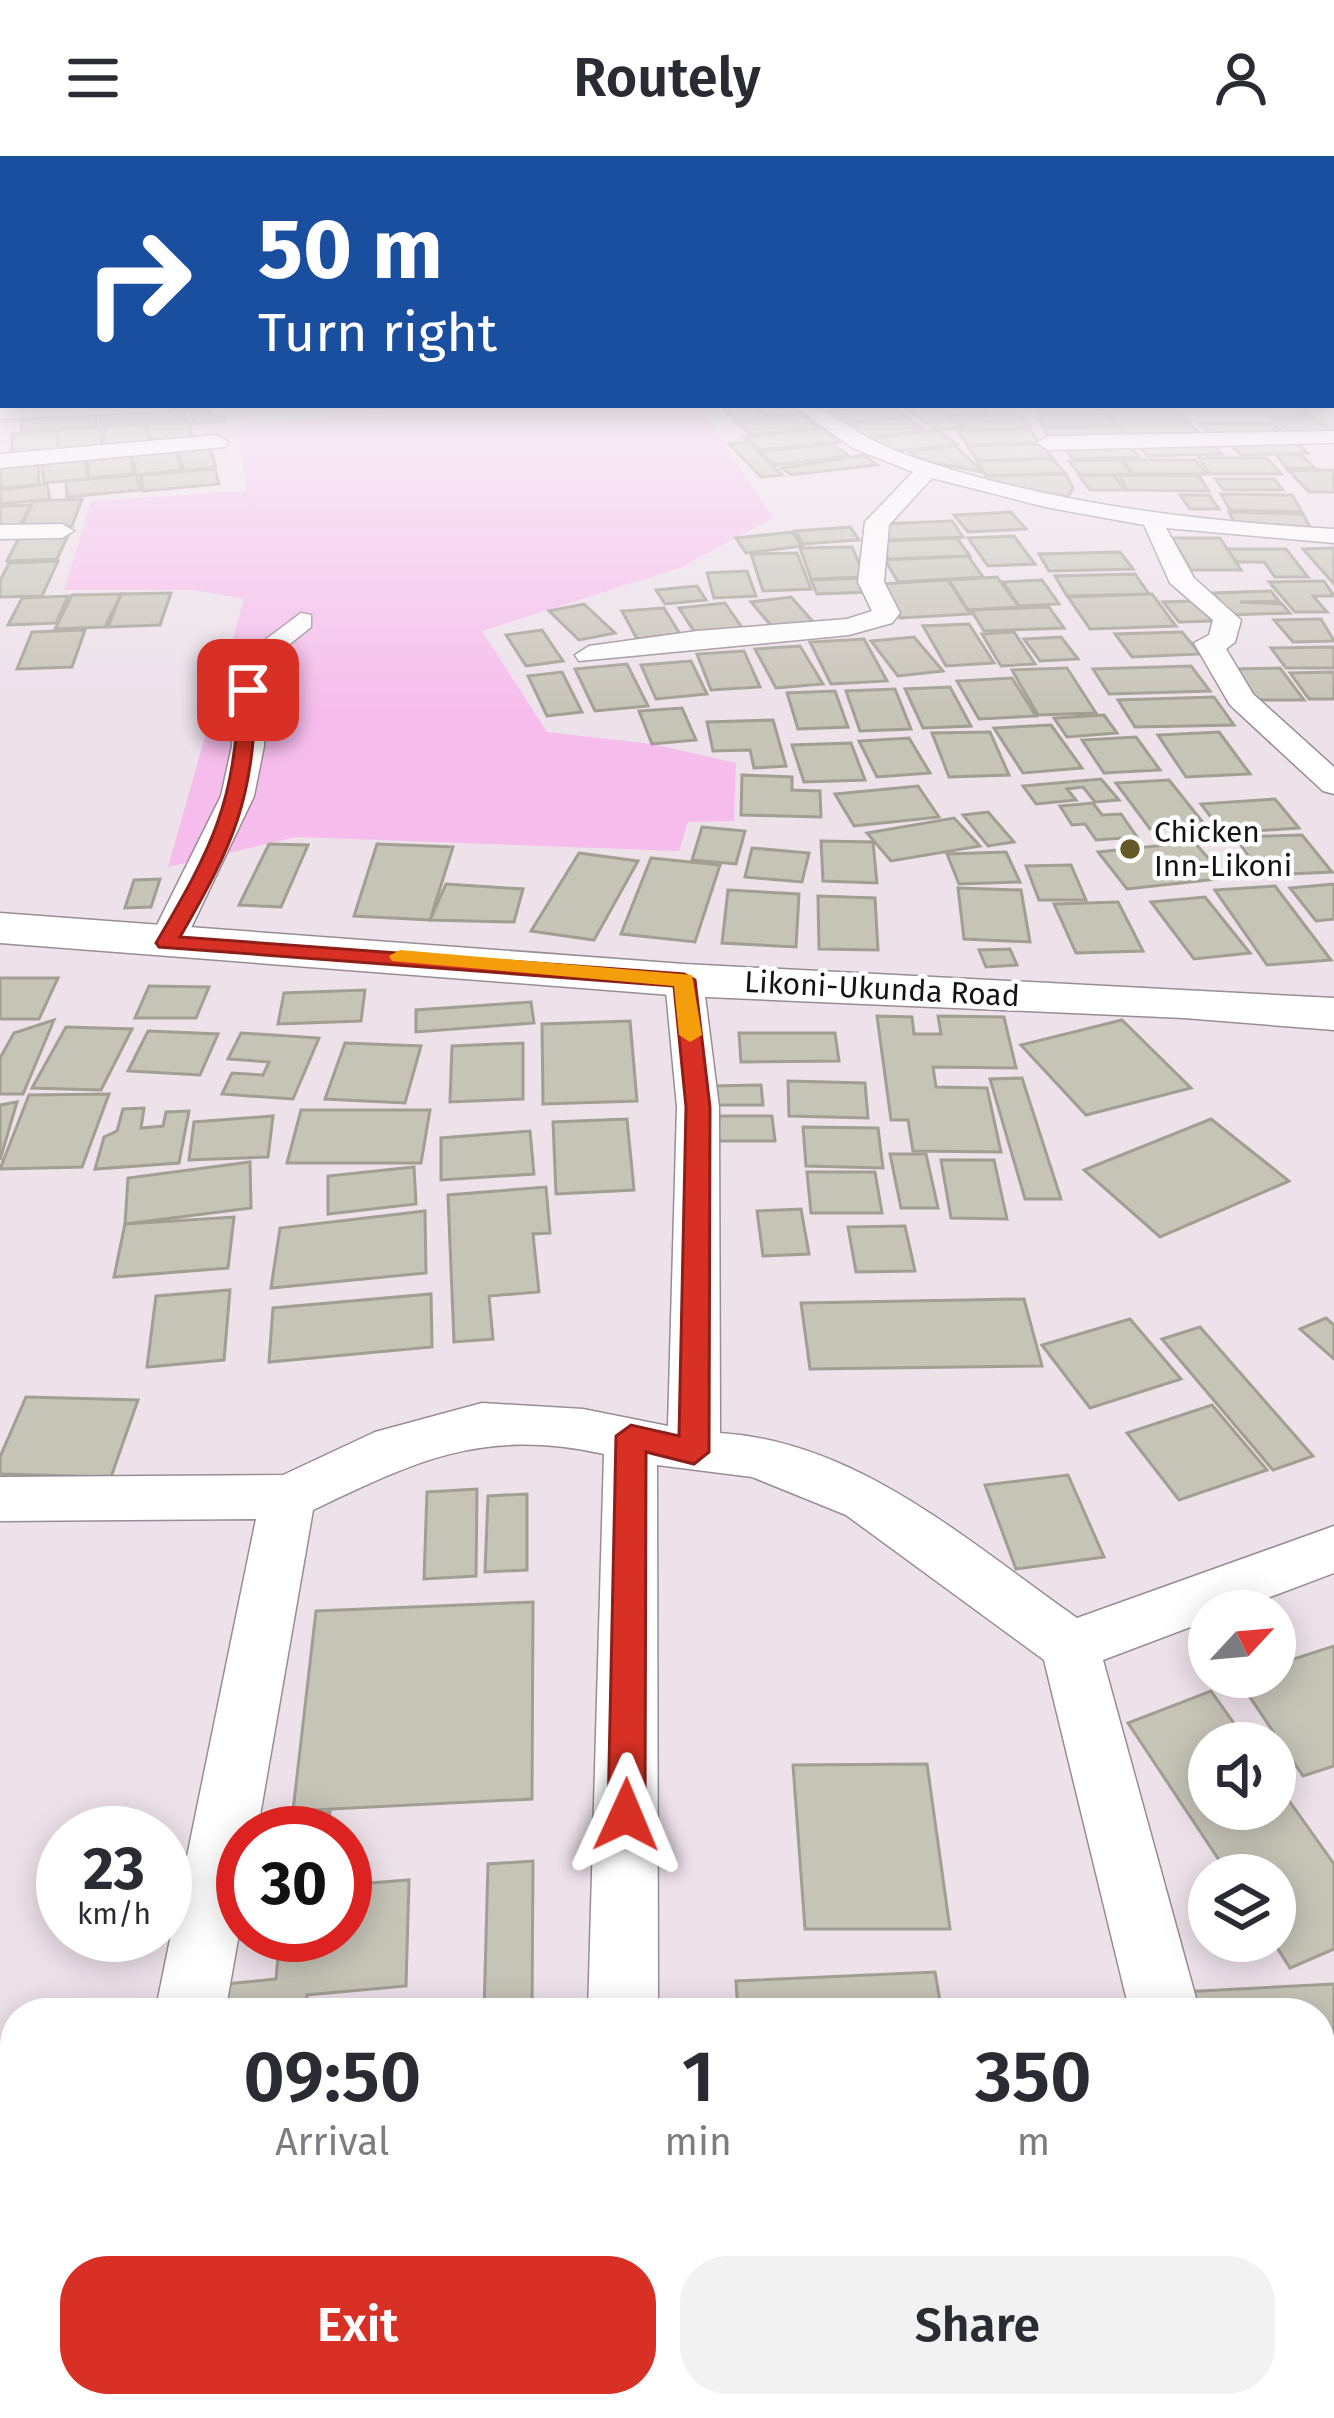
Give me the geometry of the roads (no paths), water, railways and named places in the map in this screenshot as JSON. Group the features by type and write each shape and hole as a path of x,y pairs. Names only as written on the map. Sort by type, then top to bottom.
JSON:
{"highway":[{"name":"Likoni-Ukunda Road","path":"0,928 684,980 1331,1017"}],"street":[{"path":"589,655 697,639 787,635 882,617 886,613 871,582 876,568 877,521 901,502"},
{"path":"1073,502 1158,521 1334,536"},
{"path":"1158,521 1154,528 1174,571 1188,587 1213,600 1227,620 1221,642 1208,643 1241,699 1334,784"},
{"path":"0,532 62,531"},
{"path":"166,943 213,863 233,809 245,769 251,661 301,621"},
{"path":"684,980 698,1107 694,1452"},
{"path":"0,1499 288,1497 394,1447 482,1423 631,1436 694,1452 752,1456 808,1472 865,1499 1070,1646 1161,1998"},
{"path":"622,1998 631,1436"},
{"path":"193,1998 288,1497"},
{"path":"1070,1646 1334,1549"}],"place":[{"name":"Chicken Inn-Likoni","path":"1130,849"}]}
